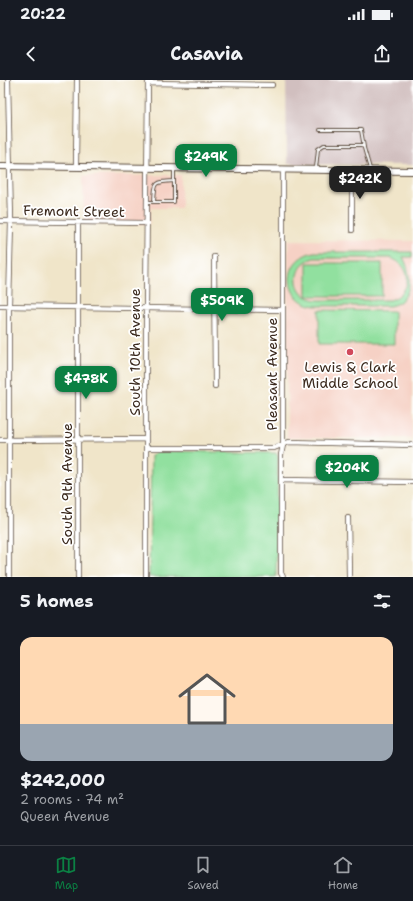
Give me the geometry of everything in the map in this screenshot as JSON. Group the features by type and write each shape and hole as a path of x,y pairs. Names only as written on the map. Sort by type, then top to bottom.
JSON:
{"main road":[{"path":"0,166 413,171"}],"street":[{"path":"8,80 11,221 9,306 9,577"},
{"path":"76,166 77,80"},
{"path":"148,81 272,85"},
{"name":"South 10th Avenue","path":"146,577 148,81"},
{"name":"Pleasant Avenue","path":"283,169 283,445 281,455 281,573 283,577"},
{"path":"352,170 352,230"},
{"name":"Fremont Street","path":"0,221 147,223"},
{"name":"South 9th Avenue","path":"78,222 78,577"},
{"path":"214,257 215,386"},
{"path":"0,306 283,310"},
{"path":"0,440 146,439"},
{"path":"146,448 274,448 289,442 413,445"},
{"path":"281,480 413,482"},
{"path":"348,518 350,577"}],"lane":[{"path":"320,130 361,130 370,170"},
{"path":"316,170 318,149 324,145 362,145 364,148"},
{"path":"147,202 174,202 174,168"},
{"path":"154,202 155,187 157,184 160,182 175,181"}],"shaded area":[{"path":"286,80 413,80 413,165 287,164"},
{"path":"181,175 181,208 151,208 150,224 84,224 83,176"},
{"name":"Lewis & Clark Middle School","path":"288,240 413,241 412,438 287,438"}],"green space":[{"path":"314,252 412,252 412,257 403,257 409,279 407,293 398,303 390,306 317,306 306,303 297,298 292,290 290,281 291,272 295,263 303,256","holes":["314,258 390,258 398,262 403,267 407,279 403,291 398,296 390,300 318,300 309,298 303,294 299,288 297,274 300,267"]},
{"path":"307,263 382,263 382,296 307,296"},
{"path":"319,310 394,311 394,344 319,344"},
{"path":"157,451 276,453 278,457 276,577 149,577 151,456"}],"place":[{"name":"Lewis & Clark Middle School","path":"350,352"}]}
